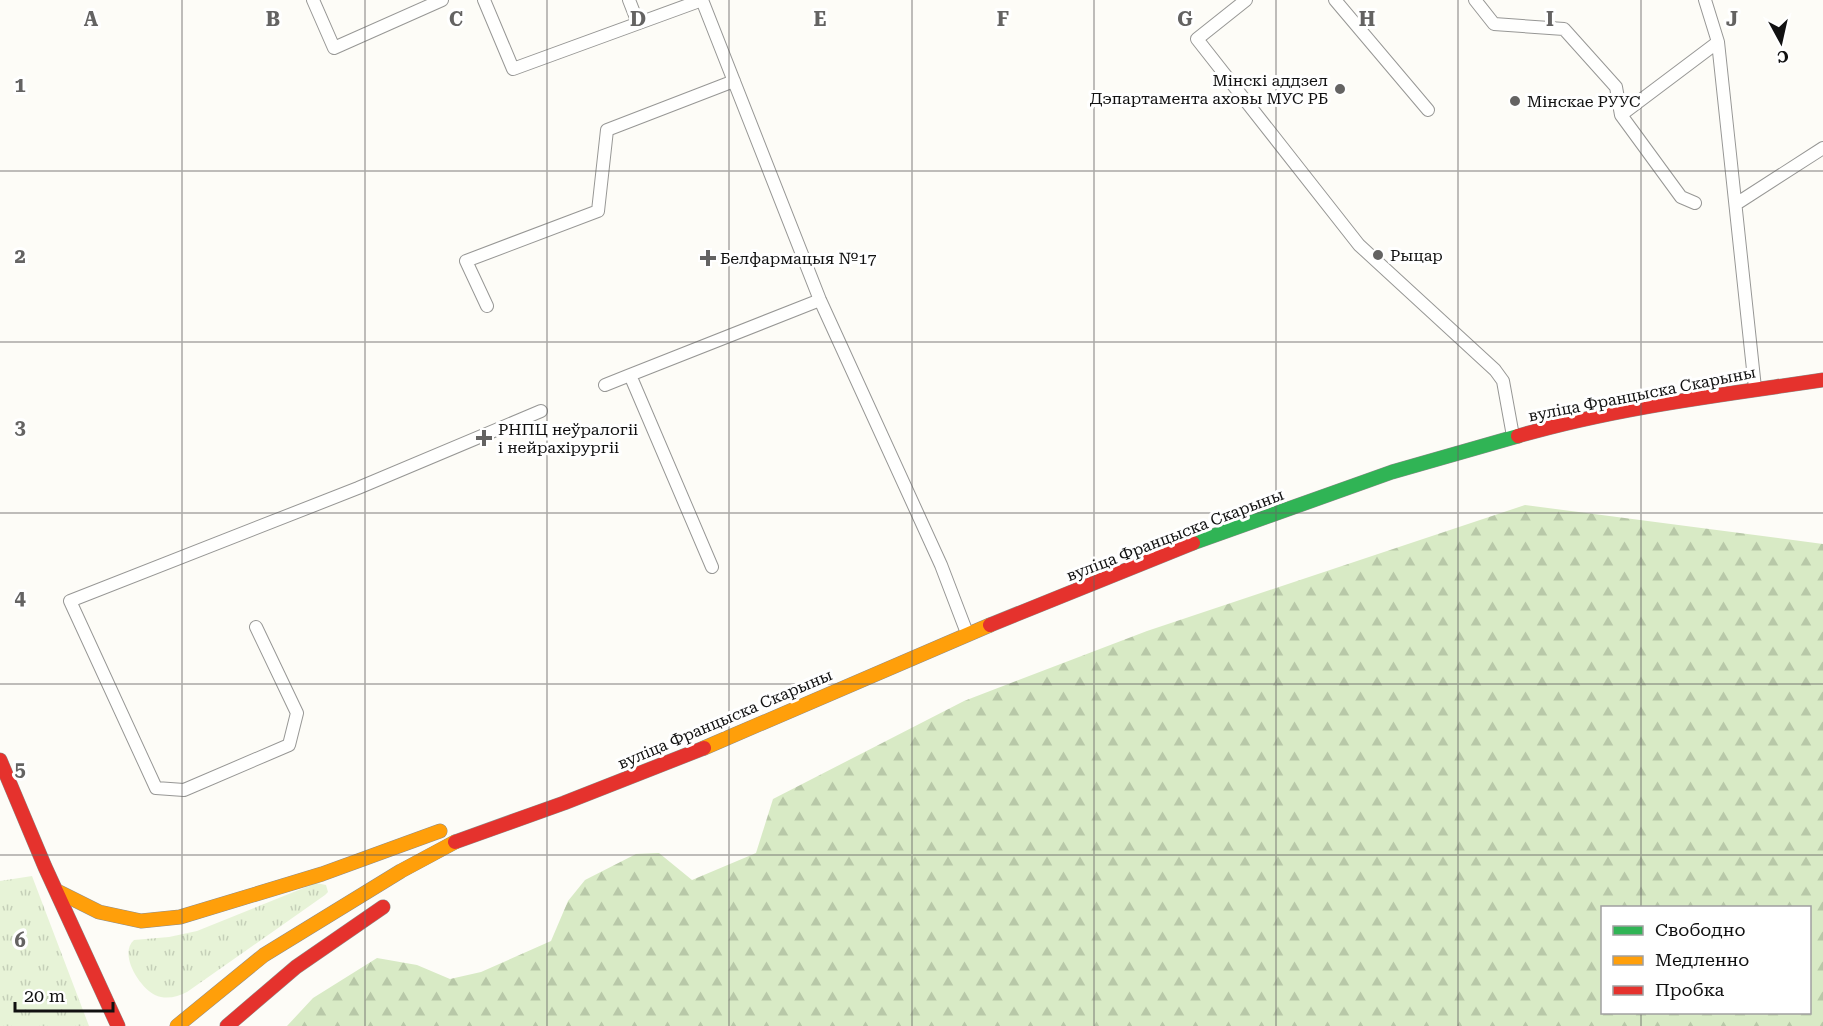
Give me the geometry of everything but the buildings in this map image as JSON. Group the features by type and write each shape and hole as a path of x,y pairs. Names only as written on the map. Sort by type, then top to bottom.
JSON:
{"main road":[{"name":"вуліца Францыска Скарыны","path":"177,1026 264,955 401,871 460,840 564,803 731,738 967,634 1201,540 1392,472 1513,437 1597,416 1755,388 1823,380"},
{"path":"0,760 118,1026"},
{"name":"вуліца Францыска Скарыны","path":"484,847 564,803"},
{"path":"57,891 99,912 141,921 180,917 322,874 440,831 541,810"},
{"path":"227,1026 296,967 396,898"}],"lane":[{"path":"313,0 334,48 442,0"},
{"path":"484,0 513,69 702,0 820,300 941,565 967,634"},
{"path":"629,0 638,23"},
{"path":"1246,0 1197,39 1359,245 1495,370 1503,381 1513,437"},
{"path":"1335,0 1428,110"},
{"path":"1475,0 1494,24 1564,28 1616,87 1621,115 1681,197 1695,203"},
{"path":"1706,0 1718,42 1755,388"},
{"path":"1621,115 1718,42"},
{"path":"487,306 466,261 598,211 607,130 734,81"},
{"path":"1736,204 1823,148"},
{"path":"605,385 820,300"},
{"path":"630,375 712,567"},
{"path":"256,627 297,713 289,745 184,790 156,788 70,602 358,488 541,411"}],"green space":[{"path":"1525,505 1823,544 1823,1026 287,1026 313,998 377,958 417,965 450,979 481,972 551,941 568,901 585,880 636,854 659,853 692,880 756,853 773,799 964,701 1147,631"},
{"path":"32,876 89,1026 0,1026 0,881"},
{"path":"316,883 326,885 328,892 187,992 171,997 155,995 143,985 133,970 128,954 134,940 169,937 197,931"}],"traffic: fast":[{"path":"1193,543 1392,472 1518,436"}],"traffic: slow":[{"path":"704,748 990,625"},
{"path":"57,891 99,912 141,921 180,917 322,874 440,831"},
{"path":"177,1026 264,955 401,871 455,842"}],"traffic: jam":[{"path":"1518,436 1632,409 1823,380"},
{"path":"990,625 1193,543"},
{"path":"455,842 564,803 704,748"},
{"path":"0,760 45,867 118,1026"},
{"path":"227,1026 296,967 383,907"}],"place":[{"name":"Мінскі аддзел Дэпартамента аховы МУС РБ","path":"1340,89"},
{"name":"Мінскае РУУС","path":"1515,101"},
{"name":"Рыцар","path":"1378,255"},
{"name":"Белфармацыя №17","path":"708,258"},
{"name":"РНПЦ неўралогіі і нейрахірургіі","path":"484,438"}]}
